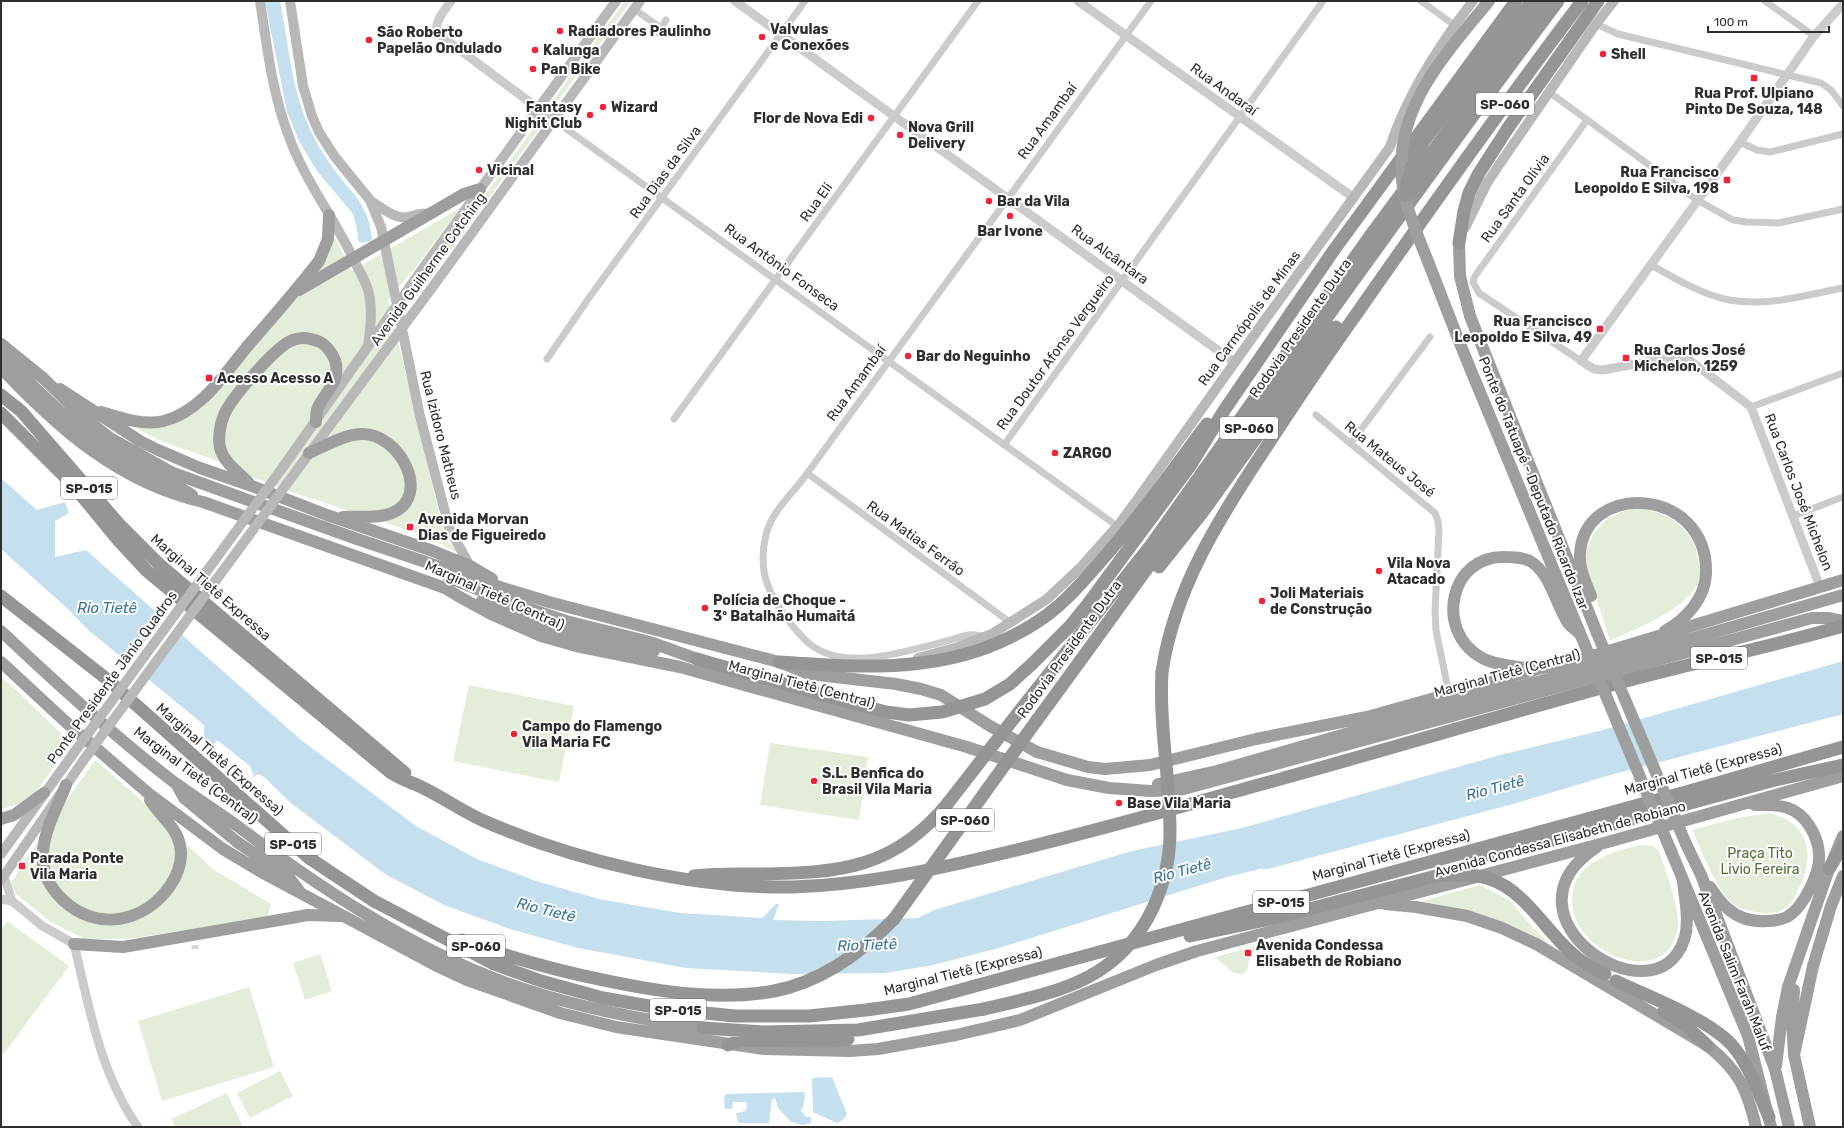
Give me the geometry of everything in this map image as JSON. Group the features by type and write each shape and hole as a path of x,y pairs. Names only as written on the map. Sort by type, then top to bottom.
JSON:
{"highway":[{"name":"Ponte do Tatuapé - Deputado Ricardo Izar","path":"1489,1 1426,82 1415,104 1407,125 1403,145 1401,167 1405,195 1410,214 1456,333 1579,633 1671,851"},
{"name":"Rodovia Presidente Dutra","path":"1224,409 1334,250 1516,1"},
{"path":"1405,195 1407,176 1414,158 1423,142 1532,1"},
{"name":"Rodovia Presidente Dutra","path":"683,878 704,875 793,874 843,869 863,864 893,852 915,838 936,819 1151,545 1374,231 1544,1"},
{"name":"Rodovia Presidente Dutra","path":"433,934 448,935 519,960 631,986 664,991 712,995 746,995 775,991 806,981 836,968 874,940 894,919 1037,720 1097,640 1379,244 1558,1"},
{"name":"SP-060","path":"1430,209 1529,71 1582,1"},
{"path":"1459,242 1464,210 1469,193 1479,173 1508,128 1598,1"},
{"path":"293,294 464,194 480,189"},
{"path":"1097,640 1121,615 1202,514 1358,296 1399,242 1430,209"},
{"path":"702,1028 764,1032 837,1031 858,1030 940,1018 984,1009 1059,990 1086,978 1121,955 1147,920 1162,888 1169,846 1170,832 1161,718 1162,672 1166,647 1177,608 1196,565 1221,517 1306,385 1430,209"},
{"path":"93,410 134,421 148,422 164,421 177,416 192,406 216,385 293,294 323,253 328,239 329,215"},
{"name":"Ponte do Tatuapé - Deputado Ricardo Izar","path":"1459,242 1460,276 1470,316 1595,630 1701,876"},
{"path":"252,486 230,465 223,456 220,441 224,415 235,397 280,347 293,340 304,337 322,343 330,351 335,360 336,370 334,380 329,392 317,409 316,422"},
{"path":"1,344 43,378 83,417 110,438 137,455 173,473 357,539 549,602 779,662 809,674 896,684 941,695 990,726 1037,752 1088,767 1105,769 1150,765 1212,749 1367,717 1538,669 1576,661 1843,580"},
{"path":"1,355 41,395 88,436 135,466 184,490 204,502"},
{"name":"Marginal Tietê (Central)","path":"1,368 60,427 107,462 162,491 204,502 445,588 491,614 542,636 569,644 688,669 967,747 1067,780 1109,788 1150,791 1179,785 1630,668 1812,618 1829,618 1843,622"},
{"path":"43,378 140,441 158,450 200,468 335,518 407,541 470,566 510,590"},
{"path":"1,385 13,398 21,411"},
{"name":"Marginal Tietê Expressa","path":"1,395 21,411 119,524 160,565 418,785"},
{"path":"357,539 512,604 566,621 650,642 702,660 886,712 909,714 942,712 985,699 1010,684 1070,626 1190,466 1224,409"},
{"path":"779,662 852,667 877,667 938,660 984,648 1000,642 1028,627 1058,607 1122,537 1209,421 1224,409"},
{"name":"SP-015","path":"1,413 67,478 119,541 147,571 373,759 402,780 418,785 456,807 525,838 582,856 711,884 794,887 886,878 1072,837 1348,761 1626,681 1843,626"},
{"path":"309,453 343,438 361,434 370,434 385,440 400,455 405,464 409,476 410,490 406,502 401,507 391,513 335,518"},
{"path":"1595,630 1597,614 1582,572 1580,555 1583,539 1590,526 1598,517 1610,508 1623,504 1638,503 1656,506 1686,519 1702,545 1706,564 1703,589 1696,604 1687,615 1671,628 1653,638"},
{"path":"1538,669 1495,663 1481,658 1460,638 1455,625 1453,609 1455,593 1460,580 1469,569 1498,556 1513,557 1529,561 1542,572 1569,624 1579,633"},
{"path":"445,588 563,632 702,660"},
{"name":"Marginal Tietê (Central)","path":"1179,785 1217,771 1394,720 1579,671 1843,595"},
{"name":"Marginal Tietê (Expressa)","path":"1,596 108,680 309,858 374,901 433,934 494,964 541,981 603,998 666,1009 735,1016 809,1016 908,1004 1843,747"},
{"name":"Marginal Tietê (Central)","path":"1,631 78,701 177,784 318,884 410,939 458,963 507,984 579,1005 646,1020 702,1028"},
{"path":"1,662 148,793 151,802 170,825 178,840 181,857 179,868 173,882 163,896 152,906 128,917 98,919 84,915 70,907 56,894 48,882 43,864 45,838 66,785"},
{"path":"1,671 15,676"},
{"path":"1212,749 1222,751 1394,720"},
{"name":"Marginal Tietê (Expressa)","path":"1775,780 1789,771 1843,755"},
{"path":"1775,780 1843,765"},
{"name":"Avenida Condessa Elisabeth de Robiano","path":"148,793 223,849 304,896 435,965 467,980 560,1013 616,1027 728,1045 789,1050 850,1051 878,1049 963,1034 1020,1020 1177,958 1376,903 1604,843 1843,776"},
{"name":"SP-015","path":"1428,862 1488,855 1558,839 1775,780"},
{"path":"177,784 184,798 237,842 288,876 304,896"},
{"path":"1,819 18,813 44,793"},
{"path":"1701,876 1726,907 1742,918 1757,922 1787,917 1800,906 1809,891 1818,867 1819,855 1817,843 1806,821 1789,808 1776,805 1742,805"},
{"path":"1775,1069 1788,987 1829,869 1843,836"},
{"path":"1604,843 1588,854 1570,872 1564,884 1562,899 1563,911 1568,927 1577,940 1591,953 1613,966 1652,971 1665,966 1675,957 1684,939 1686,924 1684,882"},
{"path":"1829,869 1843,845"},
{"name":"Avenida Salim Farah Maluf","path":"1671,851 1748,1036 1770,1122"},
{"path":"1168,933 1186,936 1275,918 1436,876 1456,874 1474,875 1491,880 1507,888 1525,903 1573,955 1686,1026 1728,1064 1750,1098 1756,1127"},
{"path":"1701,876 1775,1069 1789,1127"},
{"path":"1794,1055 1812,966 1831,906 1843,876"},
{"path":"1376,903 1416,907 1467,916 1502,928 1536,944 1708,1046"},
{"path":"74,944 123,947 308,915 344,916"},
{"name":"Avenida Salim Farah Maluf","path":"1797,959 1792,1020 1794,1055 1810,1127"},
{"path":"1610,978 1695,1018 1718,1032 1731,1044 1750,1073 1770,1122"},
{"path":"702,1028 728,1023 840,1021 919,1008 935,997"},
{"path":"728,1045 742,1040 832,1040 894,1034 925,1028 940,1018"}],"main road":[{"path":"260,1 278,102 288,136 365,280 371,304 368,347"},
{"path":"290,1 303,86 312,116 319,132 335,157 370,200 389,212 402,218 409,217 420,212 429,214"},
{"name":"Avenida Guilherme Cotching","path":"316,422 480,189 616,1"},
{"name":"Rua Carmópolis de Minas","path":"1011,623 1047,600 1066,584 1117,526 1390,147 1410,99 1422,76 1454,25 1473,1"},
{"path":"1459,242 1487,183 1596,24 1614,1"},
{"name":"Avenida Guilherme Cotching","path":"294,474 402,329 637,5"},
{"name":"Rua Izidoro Matheus","path":"370,200 376,212 384,241 420,416 445,512 450,530 470,566"},
{"name":"Ponte Presidente Jânio Quadros","path":"44,793 316,422"},
{"name":"Ponte Presidente Jânio Quadros","path":"66,785 294,474"},
{"path":"877,667 926,656 984,637 1011,623"},
{"path":"3,878 66,785"},
{"path":"1,854 14,838 44,793"}],"street":[{"name":"Rua Antônio Fonseca","path":"451,1 438,21 436,28 441,37 1117,526"},
{"name":"Rua Alcântara","path":"735,1 1234,362"},
{"name":"Rua Dias da Silva","path":"547,359 805,1"},
{"name":"Rua Eli","path":"674,419 978,1"},
{"name":"Rua Andaraí","path":"1078,1 1354,198"},
{"name":"Rua Amambaí","path":"984,637 972,634 907,651 872,658 849,659 832,656 822,652 802,637 770,594 764,578 762,555 766,534 772,517 807,473 889,362 1151,1"},
{"name":"Rua Doutor Afonso Vergueiro","path":"1004,445 1323,1"},
{"path":"1421,1 1454,25"},
{"path":"1765,1 1814,36"},
{"path":"1581,361 1652,265 1814,36 1843,4"},
{"path":"637,5 660,30 666,20"},
{"path":"1596,24 1618,34 1821,83 1831,90 1843,106"},
{"path":"1549,92 1697,200 1733,220 1778,223 1843,209"},
{"name":"Rua Santa Olívia","path":"1479,293 1473,282 1475,276 1587,120"},
{"path":"1740,142 1757,150 1770,152 1843,134"},
{"path":"1652,265 1680,281 1708,294 1742,302 1779,301 1843,288"},
{"name":"Rua Carlos José Michelon","path":"1479,293 1594,369 1602,370 1675,357 1688,359 1751,407 1820,587"},
{"path":"1351,443 1430,337"},
{"path":"1751,407 1843,373"},
{"name":"Rua Mateus José","path":"1316,415 1435,513 1439,531 1435,611 1436,630 1449,694"},
{"name":"Rua Matias Ferrão","path":"807,473 1011,623"},
{"path":"1792,516 1843,497"},
{"path":"3,878 12,901 41,926 74,944 101,1050 117,1092 138,1127"},
{"path":"1,899 12,901"},
{"path":"1807,1108 1814,1127"}],"green space":[{"path":"625,1 631,1 558,101 554,99"},
{"path":"535,126 539,129 427,283 423,280"},
{"path":"460,208 416,267 388,300 443,529 448,541 458,553 422,535 289,491 212,459 161,441 140,430 108,408 147,419 186,414 335,238 352,271"},
{"path":"1646,509 1668,517 1680,526 1690,537 1696,548 1700,574 1697,586 1689,596 1664,615 1610,641 1586,567 1587,549 1594,533 1606,520 1621,512"},
{"path":"1,678 10,684 70,742 46,778 30,797 20,803 1,809"},
{"name":"Campo do Flamengo Vila Maria FC","path":"469,685 574,706 559,782 453,761"},
{"name":"S.L. Benfica do Brasil Vila Maria","path":"770,743 868,757 859,820 760,805"},
{"path":"95,760 139,798 174,834 176,846 188,846 214,870 271,904 267,918 126,939 85,939 51,922 16,894 11,883"},
{"name":"Praça Tito Livio Fereira","path":"1769,813 1793,824 1801,832 1808,852 1804,875 1794,898 1784,909 1780,911 1773,913 1761,913 1738,907 1725,895 1714,878 1692,830 1737,818"},
{"path":"1642,845 1653,846 1659,851 1674,898 1678,916 1678,924 1671,946 1657,958 1639,961 1618,957 1599,947 1583,932 1574,912 1573,890 1583,871 1600,858 1621,850"},
{"path":"1480,885 1510,901 1534,929 1558,952 1480,915 1423,901"},
{"path":"7,921 69,966 3,1055 1,1054 1,930"},
{"path":"1265,944 1251,953 1247,970 1243,974 1234,973 1215,957"},
{"path":"320,954 332,991 305,1000 293,963"},
{"path":"249,987 274,1067 162,1101 138,1021"},
{"path":"280,1071 293,1096 250,1118 237,1093"},
{"path":"227,1093 242,1125 238,1127 175,1127 171,1119"}],"water":[{"path":"265,1 280,1 290,63 302,108 310,129 320,148 364,210 370,228 372,240 370,241 363,243 358,241 357,229 353,214 317,171 299,141 287,112"},
{"name":"Rio Tietê","path":"1,478 37,510 65,502 69,513 55,521 55,557 86,550 301,740 416,826 477,859 536,881 599,899 680,913 762,918 776,904 779,904 773,920 823,921 918,918 934,910 1132,851 1242,828 1500,755 1599,731 1843,661 1843,714 1607,776 1513,804 1268,869 1260,869 1227,877 999,948 929,966 885,973 793,974 686,968 578,948 510,929 444,905 385,874 292,804 264,777 258,774 254,777 250,766 217,740 212,749 204,742 204,725 87,629 69,610 1,549"},
{"path":"832,1077 847,1114 843,1120 837,1123 813,1112 812,1078"},
{"path":"804,1092 803,1108 800,1110 807,1117 811,1117 811,1123 803,1125 791,1122 778,1108 775,1098 772,1099 769,1123 738,1123 736,1113 746,1111 747,1103 745,1102 733,1102 732,1109 725,1109 724,1097 726,1094"}],"pier":[{"path":"163,617 182,633 147,681 128,664"}],"place":[{"name":"Radiadores Paulinho","path":"560,31"},
{"name":"Valvulas e Conexões","path":"762,37"},
{"name":"São Roberto Papelão Ondulado","path":"369,40"},
{"name":"Kalunga","path":"535,50"},
{"name":"Shell","path":"1603,54"},
{"name":"Pan Bike","path":"533,69"},
{"name":"Rua Prof. Ulpiano Pinto De Souza, 148","path":"1754,78"},
{"name":"Wizard","path":"603,107"},
{"name":"Fantasy Nighit Club","path":"590,115"},
{"name":"Flor de Nova Edi","path":"871,118"},
{"name":"Nova Grill Delivery","path":"900,135"},
{"name":"Vicinal","path":"479,170"},
{"name":"Rua Francisco Leopoldo E Silva, 198","path":"1727,180"},
{"name":"Bar da Vila","path":"989,201"},
{"name":"Bar Ivone","path":"1010,216"},
{"name":"Rua Francisco Leopoldo E Silva, 49","path":"1600,329"},
{"name":"Bar do Neguinho","path":"908,356"},
{"name":"Rua Carlos José Michelon, 1259","path":"1626,358"},
{"name":"Acesso Acesso A","path":"209,378"},
{"name":"ZARGO","path":"1055,453"},
{"name":"Avenida Morvan Dias de Figueiredo","path":"410,527"},
{"name":"Vila Nova Atacado","path":"1379,571"},
{"name":"Joli Materiais de Construção","path":"1262,601"},
{"name":"Polícia de Choque - 3º Batalhão Humaitá","path":"705,608"},
{"name":"Campo do Flamengo Vila Maria FC","path":"514,734"},
{"name":"S.L. Benfica do Brasil Vila Maria","path":"814,781"},
{"name":"Base Vila Maria","path":"1119,803"},
{"name":"Parada Ponte Vila Maria","path":"22,866"},
{"name":"Avenida Condessa Elisabeth de Robiano","path":"1248,953"}]}
